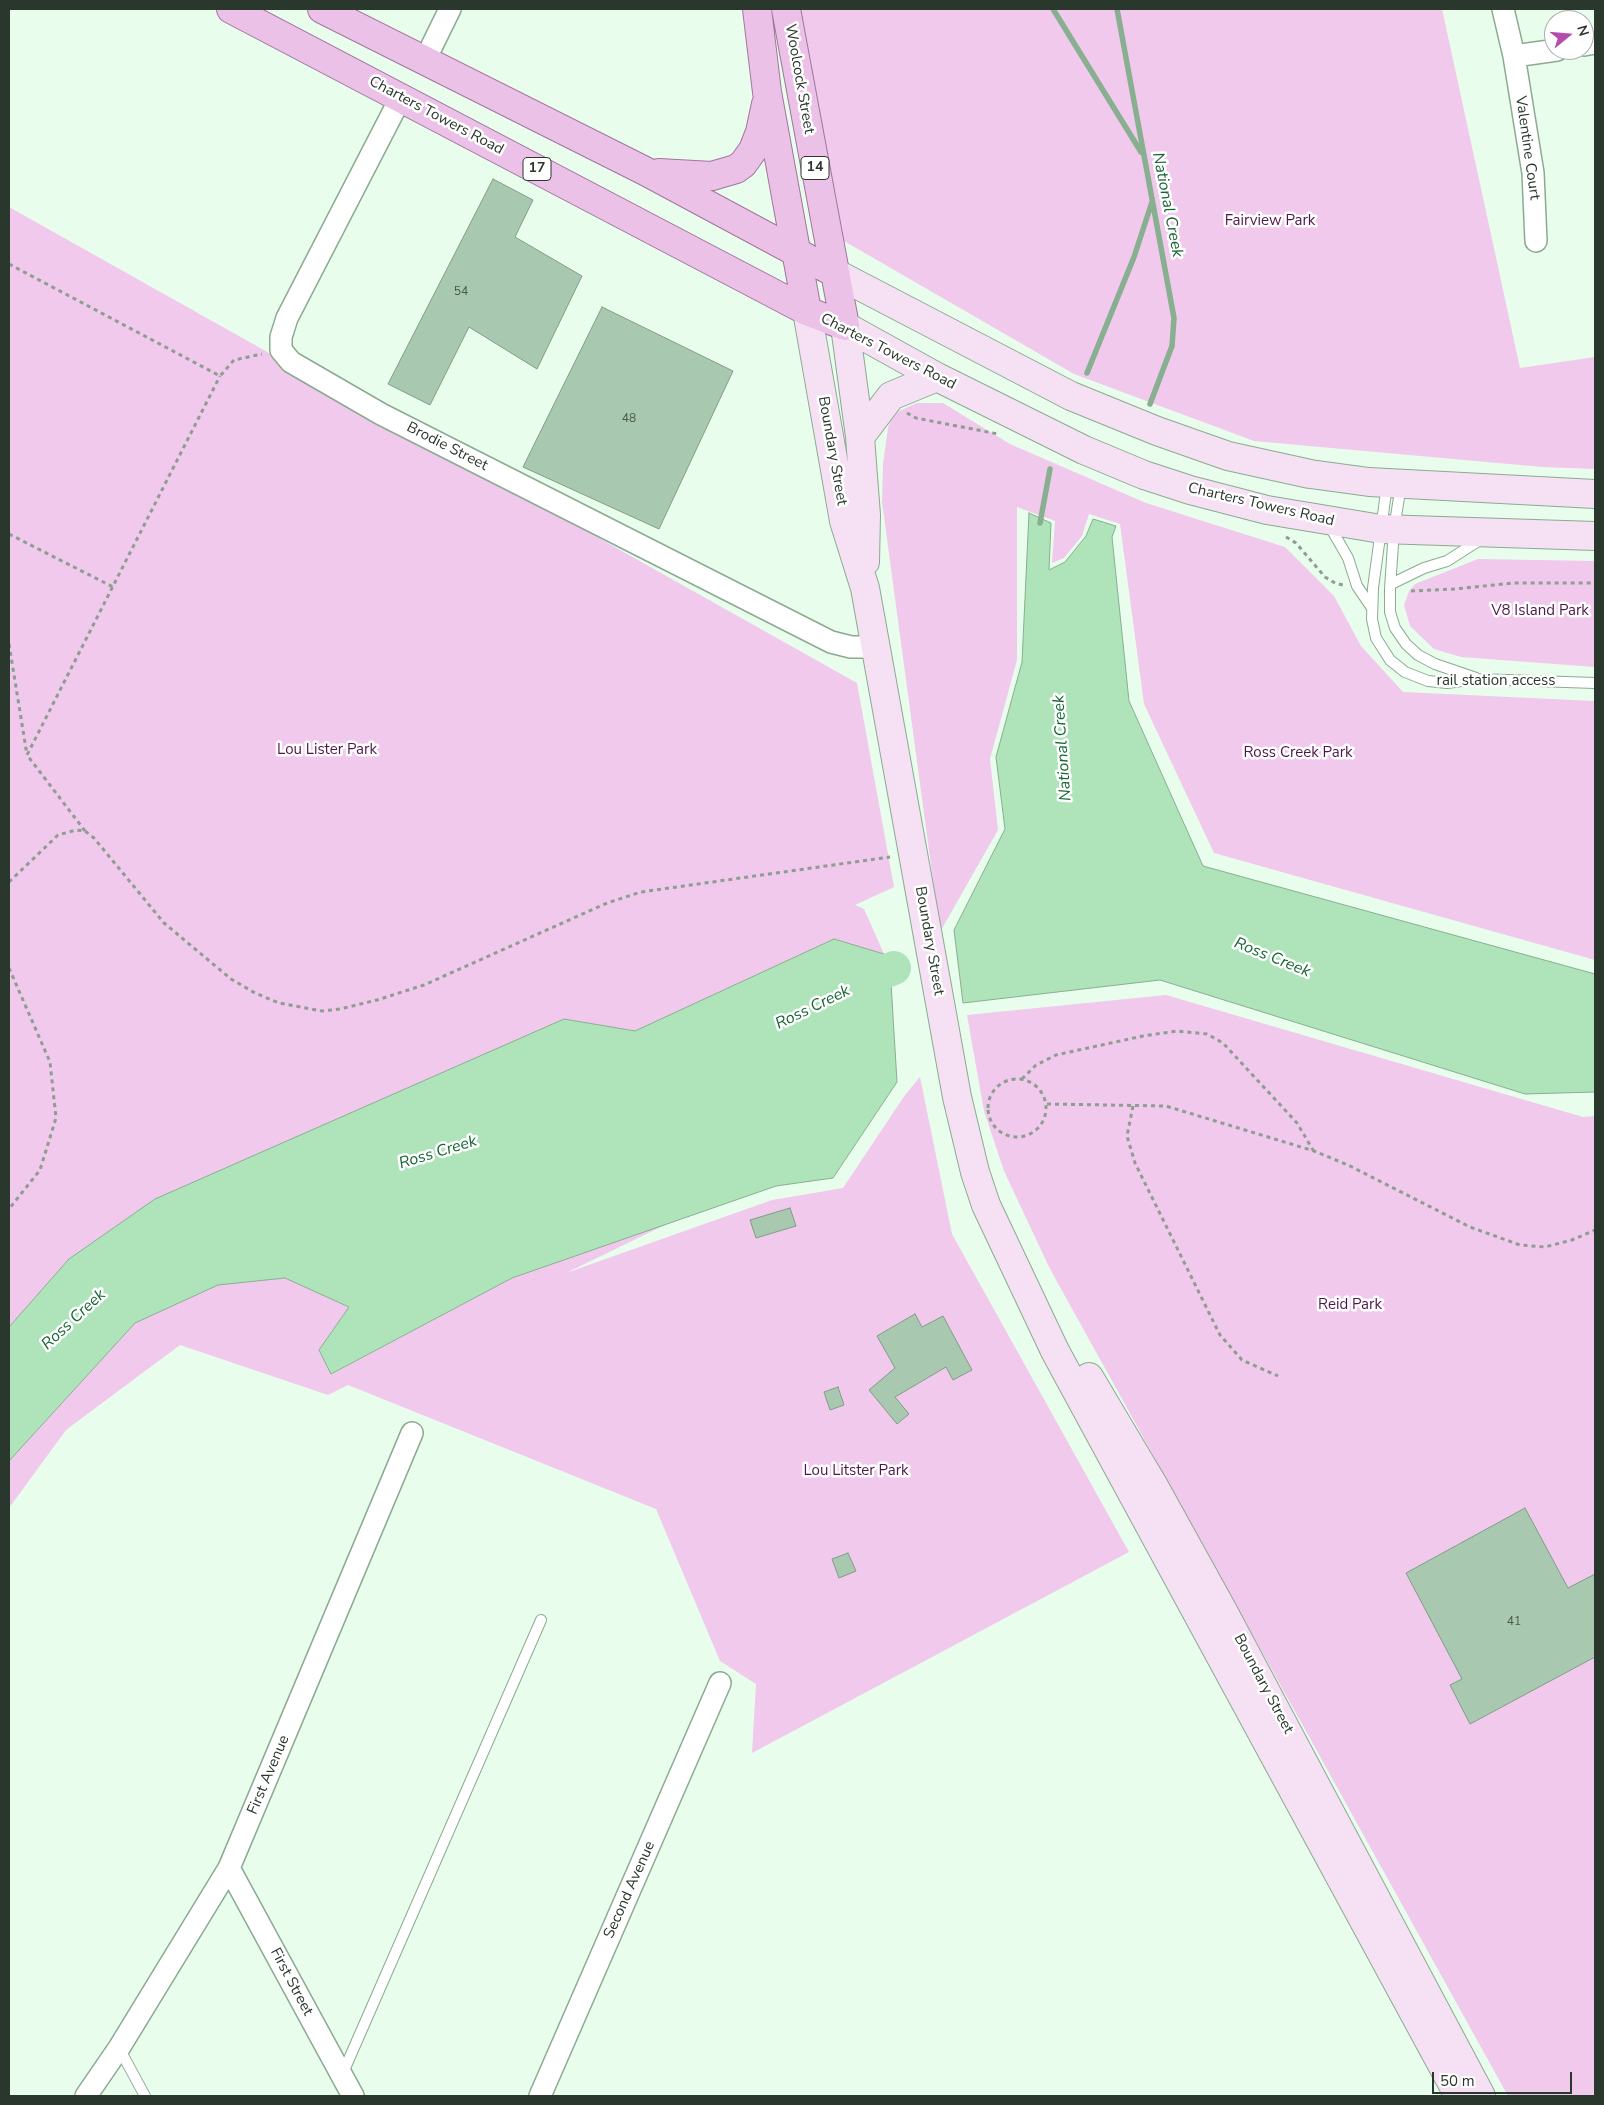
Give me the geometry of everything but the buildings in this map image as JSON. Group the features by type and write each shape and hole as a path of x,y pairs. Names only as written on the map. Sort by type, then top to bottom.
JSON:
{"main road":[{"name":"Charters Towers Road","path":"231,9 807,311 845,326 938,377 1084,450 1144,475 1267,510 1326,521 1388,529 1595,536"},
{"path":"322,9 424,62 645,171 796,250 835,273 1058,389 1156,432 1228,456 1344,480 1595,494"},
{"name":"Woolcock Street","path":"757,9 767,92 807,311"},
{"name":"Woolcock Street","path":"786,9 845,326"},
{"path":"645,171 712,176 736,169 748,156 760,132 767,92"},
{"name":"Boundary Street","path":"807,311 844,522 865,588 959,1106 975,1172 986,1205 1055,1351 1459,2096"},
{"name":"Boundary Street","path":"845,326 860,437 866,515 865,588"},
{"path":"860,437 891,396 938,377"},
{"name":"Boundary Street","path":"1024,1284 1068,1343 1155,1488 1296,1746 1481,2096"}],"street":[{"path":"424,62 450,9"},
{"name":"Valentine Court","path":"1503,9 1514,56 1533,173 1536,241"},
{"name":"Valentine Court","path":"1514,9 1514,56"},
{"path":"1514,56 1544,52"},
{"path":"281,350 281,337 287,318 401,97"},
{"name":"Brodie Street","path":"281,350 290,362 381,414 831,642 851,647 875,647"},
{"name":"First Avenue","path":"86,2096 119,2048 229,1868 412,1433"},
{"name":"Second Avenue","path":"540,2096 720,1683"},
{"name":"First Street","path":"229,1868 353,2096"}],"lane":[{"path":"1394,484 1388,529 1391,584 1390,612 1395,628 1406,644 1435,664 1477,679"},
{"path":"1326,521 1346,553 1357,586 1372,608"},
{"name":"rail station access","path":"1388,529 1372,608 1374,631 1380,647 1390,660 1405,672 1417,678 1447,683 1477,679 1595,683"},
{"path":"1391,584 1424,568 1447,561 1493,533"},
{"path":"342,2076 541,1620"},
{"path":"119,2048 146,2096"}],"path":[{"path":"9,264 220,376"},
{"path":"27,755 220,376 234,360 281,350"},
{"path":"9,534 112,587"},
{"path":"9,644 27,755 86,831 94,838 164,924 231,979 255,993 280,1003 322,1011 340,1009 377,1000 424,985 607,903 641,892 890,857"},
{"path":"9,881 58,835 66,831 86,831"},
{"path":"9,968 50,1062 56,1118 40,1170 9,1209"},
{"path":"1022,1079 1036,1065 1056,1055 1143,1036 1178,1031 1207,1034 1223,1043 1297,1123 1314,1151"},
{"path":"1012,1079 1022,1079 1038,1087 1046,1104 1043,1123 1028,1136 1009,1137 993,1125 988,1106 995,1088 1012,1079"},
{"path":"1046,1104 1166,1106 1314,1151 1348,1165 1470,1227 1502,1241 1545,1247 1572,1240 1595,1230"},
{"path":"1133,1106 1127,1136 1135,1163 1220,1335 1242,1360 1278,1376"}],"green space":[{"name":"Fairview Park","path":"801,9 1442,9 1520,368 1595,357 1595,469 1542,467 1254,441 1074,374 844,241 804,62"},
{"name":"Lou Lister Park","path":"9,207 857,683 894,887 855,905 864,909 884,954 834,939 635,1031 564,1019 155,1199 69,1259 9,1327"},
{"name":"Ross Creek Park","path":"917,403 943,403 1010,444 1146,503 1285,547 1334,596 1361,646 1403,692 1595,701 1595,960 1214,853 1144,704 1120,524 1089,514 1082,536 1064,558 1052,563 1055,521 1017,507 1017,660 990,759 998,830 940,932 882,502 883,464 888,428 892,418 899,411"},
{"name":"V8 Island Park","path":"1478,559 1595,561 1595,667 1461,657 1434,649 1410,626 1404,605 1409,591 1415,584"},
{"name":"Reid Park","path":"1166,995 1583,1117 1595,1116 1595,2096 1508,2096 1050,1269 1004,1171 984,1111 967,1015"},
{"name":"Lou Litster Park","path":"920,1077 952,1234 1129,1552 752,1753 756,1684 720,1661 656,1509 348,1385 328,1395 180,1345 66,1430 9,1508 9,1461 135,1323 218,1285 285,1278 349,1307 319,1350 332,1374 512,1278 669,1223 566,1273 772,1200 843,1188 905,1095"}],"water":[{"path":"1029,513 1051,523 1049,570 1065,562 1086,536 1093,519 1116,526 1112,537 1129,701 1203,866 1595,974 1595,1092 1525,1094 1160,980 963,1003 954,930 1005,829 996,757 1022,662"},
{"path":"834,939 884,954 891,983 897,1082 833,1178 776,1186 512,1278 331,1374 319,1350 349,1307 285,1278 218,1285 135,1323 9,1461 9,1327 69,1259 155,1199 564,1019 635,1031"}],"waterway":[{"path":"1053,9 1141,152"},
{"name":"National Creek","path":"1117,9 1174,318 1172,346 1150,404"},
{"path":"1087,373 1134,257 1152,202"},
{"path":"1040,523 1050,469"},
{"name":"Ross Creek","path":"847,990 871,977 894,968"}]}
